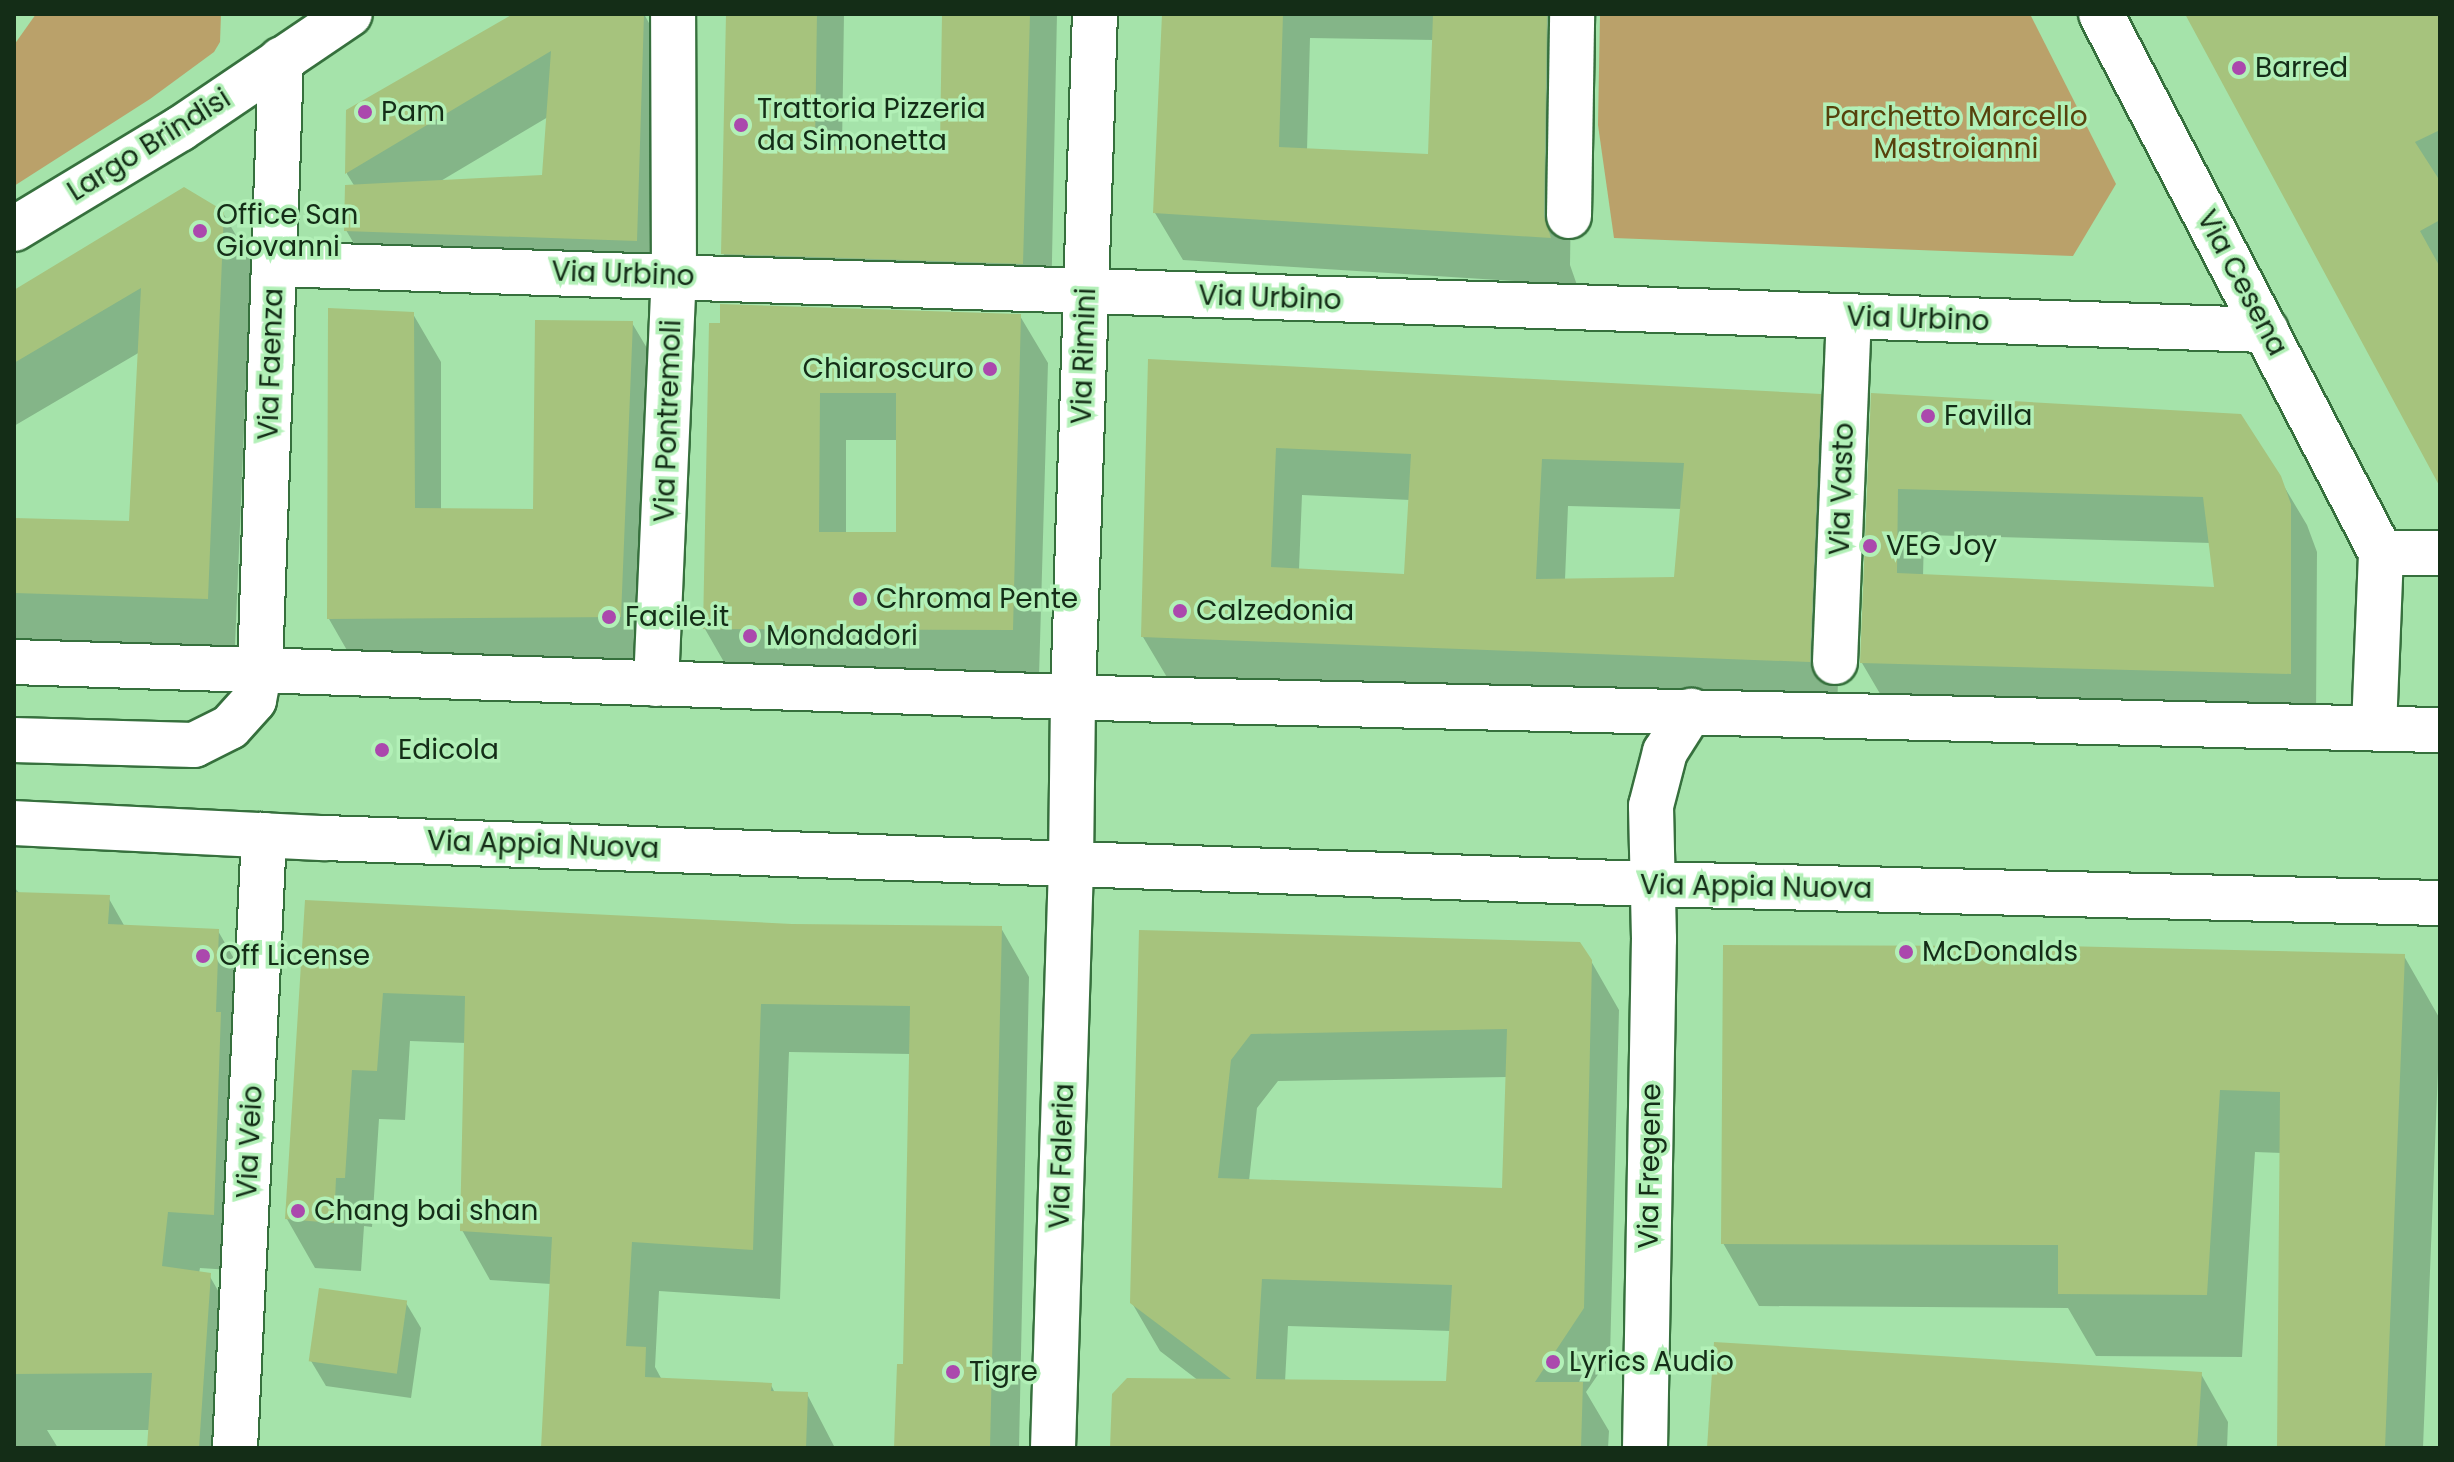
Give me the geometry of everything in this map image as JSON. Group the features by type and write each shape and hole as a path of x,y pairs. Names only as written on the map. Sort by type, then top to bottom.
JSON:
{"street":[{"name":"Largo Brindisi","path":"14,229 180,129 350,14"},
{"name":"Via Pontremoli","path":"656,684 674,276 673,14"},
{"name":"Via Rimini","path":"1073,697 1095,14"},
{"path":"1569,216 1572,14"},
{"name":"Via Cesena","path":"2101,14 2381,553"},
{"name":"Via Faenza","path":"260,669 281,59"},
{"name":"Via Urbino","path":"275,264 2266,330"},
{"name":"Via Vasto","path":"1835,662 1849,316"},
{"path":"2374,728 2381,553 2440,553"},
{"path":"14,662 1073,697 2440,730"},
{"path":"14,740 178,747 203,743 230,727 247,711 254,700 260,669"},
{"path":"1071,864 1073,697"},
{"name":"Via Fregene","path":"1645,1448 1654,787 1665,752 1691,711"},
{"name":"Via Appia Nuova","path":"14,823 264,835 1651,884 2440,903"},
{"name":"Via Veio","path":"235,1448 264,835"},
{"name":"Via Faleria","path":"1053,1448 1071,864"}],"green space":[{"path":"36,14 221,14 220,42 214,52 150,99 14,186 14,45"},
{"name":"Parchetto Marcello Mastroianni","path":"1600,14 2030,14 2116,184 2073,256 1614,238 1598,125"}],"building":[{"path":"513,14 644,14 637,241 344,231 345,185 542,175 551,51 345,174 346,110"},
{"path":"726,14 817,14 815,146 940,147 942,14 1030,14 1023,264 721,254"},
{"path":"1162,14 1283,14 1279,147 1428,154 1433,14 1547,14 1544,216 1551,238 1153,213"},
{"path":"2185,14 2440,14 2440,130 2415,142 2440,181 2440,220 2420,231 2440,267 2440,487"},
{"path":"184,187 224,211 208,599 14,593 14,518 129,521 141,288 14,363 14,290"},
{"path":"720,304 1021,314 1013,630 703,629 709,323 720,323","holes":["820,393 896,393 896,532 819,532"]},
{"path":"328,308 414,312 415,508 533,509 535,320 633,321 621,617 327,619"},
{"path":"1148,359 1821,394 1810,662 1141,637","holes":["1276,448 1411,454 1404,574 1271,567","1542,459 1684,463 1674,577 1536,579"]},
{"path":"1871,393 2241,414 2281,476 2291,504 2291,674 1860,663","holes":["1898,489 2203,497 2214,587 1897,573"]},
{"path":"14,892 110,895 108,924 219,929 216,1012 221,1012 214,1215 168,1212 162,1266 211,1273 199,1448 147,1448 152,1373 14,1374"},
{"path":"305,900 792,924 1002,926 990,1448 894,1448 897,1364 903,1364 910,1006 761,1004 753,1250 632,1242 626,1346 646,1347 645,1377 772,1383 771,1391 808,1392 806,1448 541,1448 552,1237 460,1231 465,996 383,993 377,1071 352,1070 345,1178 336,1178 334,1223 285,1219"},
{"path":"1139,930 1580,942 1592,960 1584,1308 1535,1382 1583,1382 1581,1448 1110,1448 1112,1394 1127,1378 1231,1379 1130,1303","holes":["1507,1029 1502,1188 1218,1178 1231,1060 1251,1034","1262,1279 1452,1285 1446,1381 1256,1379"]},
{"path":"1723,945 2061,946 2405,954 2385,1448 2277,1448 2280,1092 2220,1090 2207,1295 2058,1294 2058,1245 1721,1244"},
{"path":"319,1288 407,1300 397,1374 309,1361"},
{"path":"1714,1342 2202,1372 2197,1448 1707,1448"}],"place":[{"name":"Barred","path":"2239,68"},
{"name":"Pam","path":"365,112"},
{"name":"Trattoria Pizzeria da Simonetta","path":"741,125"},
{"name":"Office San Giovanni","path":"200,231"},
{"name":"Chiaroscuro","path":"990,369"},
{"name":"Favilla","path":"1928,416"},
{"name":"VEG Joy","path":"1870,546"},
{"name":"Chroma Pente","path":"860,599"},
{"name":"Calzedonia","path":"1180,611"},
{"name":"Facile.it","path":"609,617"},
{"name":"Mondadori","path":"750,636"},
{"name":"Edicola","path":"382,750"},
{"name":"McDonalds","path":"1906,952"},
{"name":"Off License","path":"203,956"},
{"name":"Chang bai shan","path":"298,1211"},
{"name":"Lyrics Audio","path":"1553,1362"},
{"name":"Tigre","path":"953,1372"}]}
